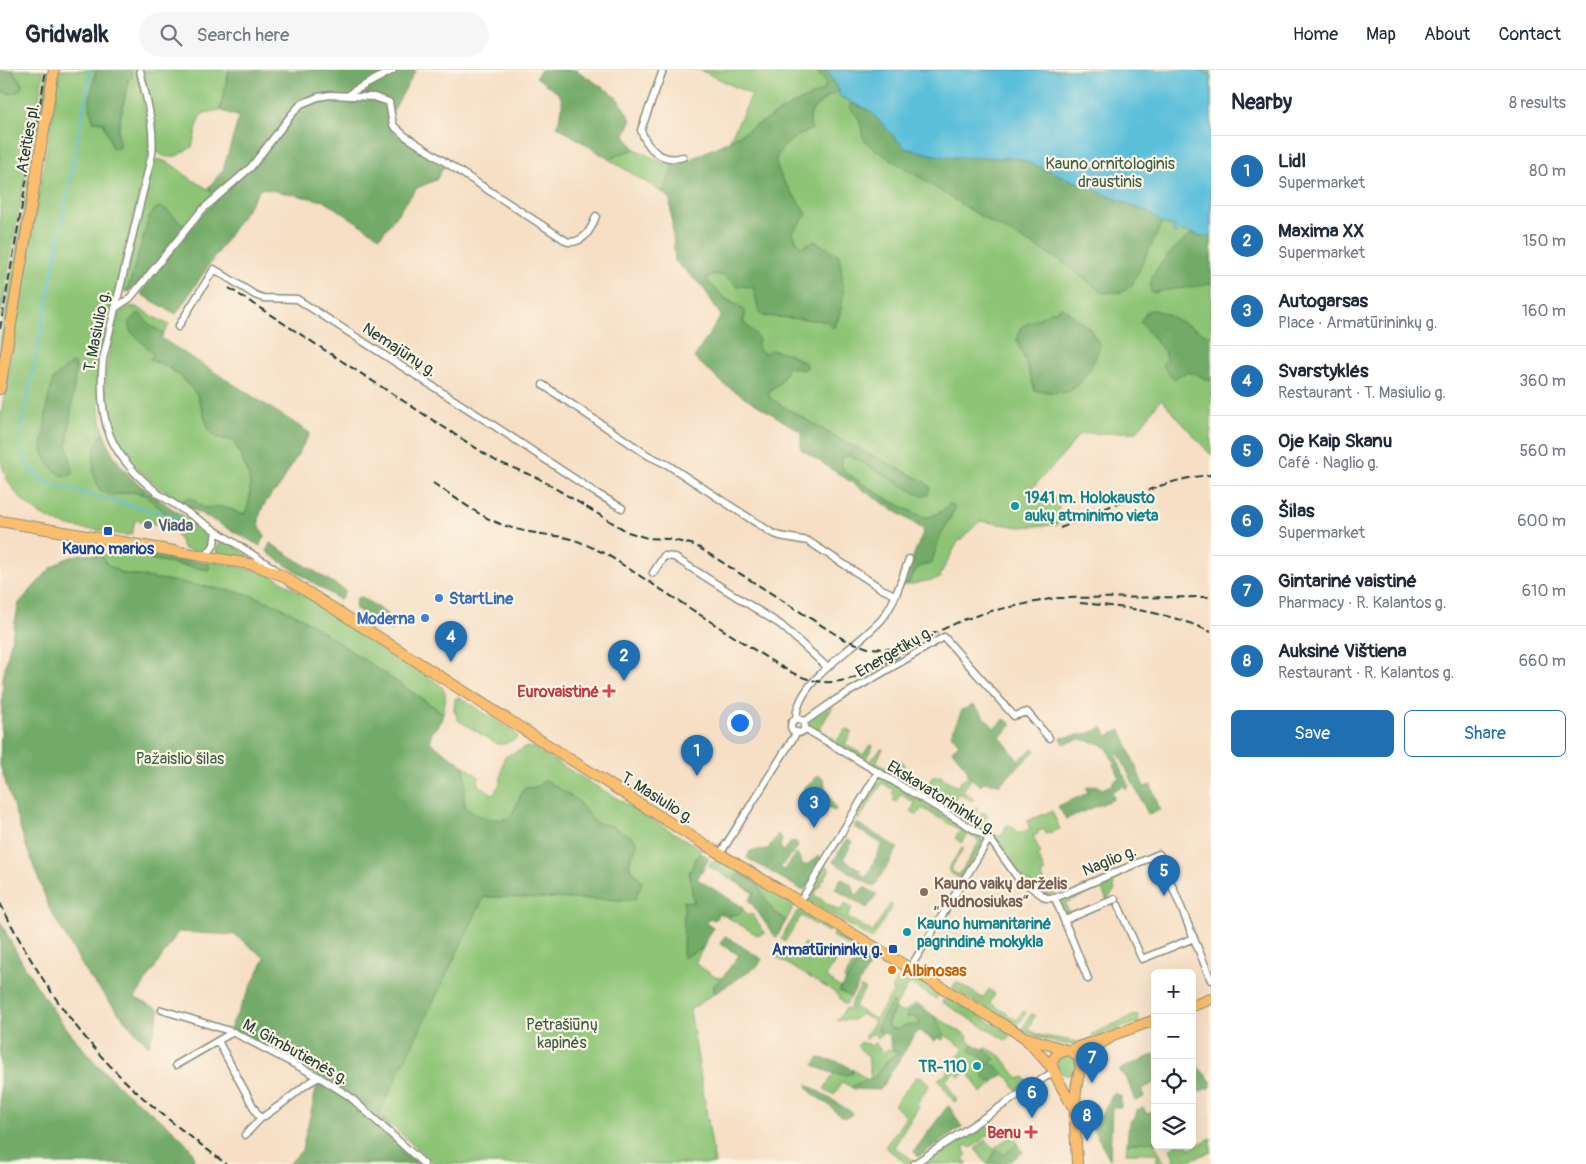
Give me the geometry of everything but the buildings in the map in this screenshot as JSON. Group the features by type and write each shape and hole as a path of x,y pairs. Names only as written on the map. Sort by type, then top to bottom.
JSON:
{"main road":[{"name":"Ateities pl.","path":"0,388 54,70"},
{"name":"T. Masiulio g.","path":"0,522 206,556 257,562 281,575 526,733 720,854 1024,1037 1068,1050"},
{"path":"1196,1005 1211,999"},
{"path":"1068,1050 1079,1057 1081,1070 1075,1077 1068,1080 1061,1079 1053,1072 1054,1057 1059,1052 1113,1036 1151,1022"},
{"path":"1077,1164 1075,1111 1077,1081 1088,1054 1113,1036"},
{"name":"T. Masiulio g.","path":"1024,1037 1053,1072 1075,1111"}],"street":[{"name":"T. Masiulio g.","path":"140,70 152,122 152,154 103,359 100,393 105,423 110,436 126,462 146,484 216,531 257,562"},
{"path":"348,96 393,70"},
{"path":"663,70 642,130 649,147 655,153 675,160 683,158"},
{"path":"115,308 130,298 202,210 251,167 292,114 302,104 318,97 330,95 374,97 389,102 394,125 405,136 568,242 576,242 582,239 596,216"},
{"name":"Nemajūnų g.","path":"178,327 214,269 255,296 297,299 622,508"},
{"path":"543,385 649,456 668,465 772,533 808,542 882,589 895,594"},
{"path":"206,556 214,545 216,531"},
{"path":"653,573 664,556 674,557 781,625 827,667"},
{"name":"Energetikų g.","path":"796,719 796,712 800,701 814,681 827,667 883,618 909,559"},
{"name":"Energetikų g.","path":"804,725 837,699 944,637 1014,716 1027,712 1049,738"},
{"path":"720,854 797,732 801,732 804,725 800,719 792,722 793,730 797,732"},
{"name":"Ekskavatorininkų g.","path":"804,725 989,839 1018,878 1046,898 1055,898"},
{"path":"800,902 878,772"},
{"path":"910,968 989,839"},
{"name":"Naglio g.","path":"1055,898 1159,854 1211,980"},
{"path":"1055,898 1088,979"},
{"path":"1065,920 1117,902 1142,960 1194,938"},
{"name":"M. Gimbutienės g.","path":"162,1010 233,1032 319,1077 349,1096 424,1164"},
{"path":"176,1065 233,1032"},
{"path":"218,1041 260,1119"},
{"path":"914,1164 1053,1072"},
{"path":"245,1135 260,1119 319,1077"}],"green space":[{"path":"0,70 12,70 22,83 22,87 17,92 6,93 0,90"},
{"path":"12,70 44,70 0,318 0,90 10,94 20,90 22,83"},
{"path":"48,70 51,70 0,372 0,341"},
{"path":"60,70 96,70 89,103 93,121 103,122 119,148 118,130 129,78 132,78 130,70 137,70 150,135 149,153 100,354 98,394 104,433 96,447 93,474 109,496 133,492 144,495 174,520 178,521 182,515 209,532 212,541 210,545 201,551 184,549 173,527 135,520 132,534 124,535 65,525 49,519 22,500 4,472 0,455 0,420","holes":["75,364 67,445 73,474 67,476 52,468"]},
{"path":"96,70 130,70 133,78 128,78 118,130 119,148 113,149 103,122 93,121 89,103"},
{"path":"143,70 229,70 220,110 200,116 192,147 178,155 165,157 156,151 155,127"},
{"path":"229,70 416,70 388,120 392,131 444,167 436,180 417,188 380,237 324,201 261,188 176,314 142,295 141,292 201,215 217,199 208,188 223,170 239,117 220,110"},
{"path":"541,70 576,70 611,93 618,99 631,120 625,136 635,149 619,154 610,160 557,126 562,101 557,93 536,77"},
{"name":"Kauno ornitologinis draustinis","path":"700,70 1211,70 1211,339 1150,334 1165,352 1166,360 1182,373 1192,372 1211,381 1211,455 1161,399 1137,432 1079,434 1066,452 1030,490 1060,497 1057,525 1019,527 980,521 959,540 940,575 941,578 907,585 918,568 931,564 940,537 955,508 949,504 933,516 926,517 897,504 849,475 842,467 842,459 846,456 851,456 917,494 925,482 839,439 771,399 768,394 771,389 780,383 788,367 756,348 755,333 743,322 745,315 741,306 724,298 707,280 711,275 723,275 737,286 751,287 754,289 759,312 764,316 826,321 833,328 839,318 816,241 801,247 792,233 807,214 782,179 775,161 785,145 812,129 810,119 812,111 828,98 822,91 790,106 729,141 752,95","holes":["1062,307 1090,329 1100,345 1027,365 1017,341"]},
{"path":"816,70 827,70 839,91 816,106 810,115 812,129 785,145 775,161 782,179 807,214 792,233 801,247 815,241 839,255 843,302 838,319 833,328 826,321 764,316 759,312 752,287 737,286 723,275 711,275 707,280 724,298 744,310 743,322 755,333 759,340 757,348 764,354 771,350 788,353 805,363 807,368 803,370 788,367 780,383 771,389 768,394 771,399 839,439 925,482 930,487 928,495 917,494 851,456 846,456 842,459 841,464 849,475 897,504 926,517 933,516 949,504 955,508 940,537 931,564 922,565 916,570 907,585 901,586 924,530 801,449 801,432 725,385 694,358 721,316 703,287 675,261 670,198 663,193 673,167 729,141 790,106 824,90 826,83"},
{"path":"850,103 870,111 905,148 943,157 1018,158 1150,213 1162,223 1132,285 1122,292 1103,293 1060,260 980,216 870,146 863,137 859,120"},
{"path":"635,149 673,167 663,193 610,160 619,154"},
{"path":"159,159 173,166 214,195 186,227 149,218 127,292 123,290 152,166"},
{"path":"160,207 167,210 186,227 141,282 127,292 149,218 155,209"},
{"path":"1191,234 1211,238 1211,284 1151,292 1150,284 1158,268 1171,252"},
{"path":"129,306 136,307 169,325 164,333 152,327 140,314 132,332 154,353 154,362 160,363 182,377 197,395 210,432 217,438 233,440 246,467 250,483 246,513 240,514 232,509 221,507 204,508 198,504 183,502 185,505 156,485 135,466 120,447 111,428 106,407 105,385 107,363 119,313"},
{"path":"1062,307 1090,329 1100,345 1088,372 1073,389 1063,393 1035,391 1017,341 1021,327"},
{"path":"1154,310 1164,313 1211,337 1211,381 1193,373 1184,373 1175,379 1171,377 1162,365 1166,360 1165,352 1140,322 1147,311"},
{"path":"137,314 140,314 152,327 164,333 161,338 310,433 278,489 268,498 259,516 259,522 265,536 260,546 185,505 183,502 185,499 190,498 203,507 220,507 240,514 246,513 249,502 250,483 246,467 233,440 217,438 210,432 197,395 182,377 161,363 150,360 153,353 131,332 129,321"},
{"path":"71,363 75,364 76,368 67,445 73,474 67,476 61,475 52,468 42,449 47,404 53,379"},
{"path":"104,433 109,447 125,471 146,490 182,515 178,521 168,516 148,497 138,492 111,494 100,491 93,461 96,447"},
{"path":"221,538 252,558 252,559 216,553"},
{"path":"270,543 346,591 340,600 269,554 267,551"},
{"path":"124,548 207,563 210,567 208,570 124,554 122,550"},
{"name":"Pažaislio šilas","path":"80,554 100,555 107,564 121,573 245,593 277,605 302,618 443,713 440,724 431,736 431,743 463,765 465,772 464,802 467,809 477,815 491,819 507,818 515,809 523,790 537,787 546,780 577,800 597,823 611,826 634,838 638,843 630,859 629,866 642,882 635,900 484,897 379,1114 419,1164 289,1164 302,1150 319,1077 229,1030 265,958 235,935 178,932 135,998 160,1010 149,1046 126,1022 88,975 50,910 25,843 0,765 3,678 19,603 51,568 63,560"},
{"path":"124,554 208,570 208,561 260,571 277,578 439,684 445,694 443,713 302,618 277,605 245,593 121,573 107,564 100,555"},
{"path":"362,597 399,622 392,631 356,609 357,598"},
{"path":"459,697 517,734 517,738 505,744 497,744 458,720 454,710 455,699"},
{"path":"974,705 994,728 1005,719 1012,725 1000,737 1018,760 1034,748 1036,750 1000,784 983,782 981,786 968,776 967,769 952,750 959,744 951,734 962,710"},
{"path":"833,706 819,730 835,739 832,741 810,728 809,725 814,717"},
{"path":"1103,727 1107,736 1121,730 1144,787 1151,785 1160,810 1148,814 1119,754 1116,756 1129,787 1126,789 1124,786 1112,791 1114,799 1066,819 1058,806 1088,793 1086,788 1096,785 1102,789 1120,778 1107,748 1101,744 1080,739 1064,744 1061,738 1090,733"},
{"path":"846,729 852,732 845,744 863,755 870,745 873,746 866,759 863,760 837,744 836,742"},
{"name":"Petrašiūnų kapinės","path":"527,747 533,748 701,849 689,873 694,904 684,901 690,954 703,948 695,963 715,977 722,978 714,985 714,994 690,1010 715,1164 435,1164 378,1114 484,897 635,900 639,877 629,866 630,859 636,848 611,826 597,823 577,800 543,781 537,787 523,790 515,809 507,818 491,819 477,815 467,809 464,802 465,772 463,765 479,777 478,785 493,794 500,784 504,757"},
{"path":"883,749 876,762 894,773 902,761 904,763 896,779 870,764 870,761"},
{"path":"816,776 824,779 825,786 836,810 834,811 805,793 804,787 811,783"},
{"path":"880,776 985,841 961,879 950,873 948,869 962,848 964,848 950,870 959,875 980,841 967,834 961,843 955,838 960,830 922,808 917,815 911,811 915,803 900,794 896,802 893,800 895,796 892,793 894,790 882,783 859,820 855,816"},
{"path":"940,776 958,787 962,780 968,776 971,779 963,791 974,799 972,801 958,793 950,807 968,818 975,806 978,808 971,824 900,782 901,778 925,793 932,777"},
{"path":"1052,811 1060,829 1046,834 1044,829 1033,836 1041,854 1038,856 1045,872 1041,874 1045,883 1049,888 1059,882 1067,887 1067,889 1048,896 1023,878 991,837 975,825 981,813 985,812 988,815 982,826 1000,837 1007,825 1015,829 1017,834 1030,829 1027,821"},
{"path":"857,823 898,848 874,887 833,862 847,839 853,842 843,859 861,870 859,873 867,877 882,844 854,827"},
{"path":"778,834 782,838 780,847 784,851 791,842 796,842 798,847 780,868 784,870 797,853 803,865 808,864 818,856 823,859 806,888 802,890 747,858 750,851 768,849"},
{"path":"699,853 707,856 709,859 697,879 743,907 740,914 730,915 729,918 719,913 715,920 709,918 706,923 713,928 703,948 683,958 684,901 694,903 689,873"},
{"path":"721,859 792,903 792,909 786,921 773,911 757,884 739,873 735,879 754,893 709,866 712,860 718,864"},
{"path":"825,866 829,868 829,871 814,895 840,911 845,904 852,908 847,917 873,932 891,903 892,907 872,939 807,898"},
{"path":"1124,871 1123,876 1113,881 1115,890 1107,900 1101,888 1065,903 1069,913 1076,911 1077,913 1067,916 1059,901 1061,899"},
{"path":"739,873 757,884 773,911 786,921 776,938 749,900 754,892 734,879"},
{"path":"841,878 852,885 856,896 864,887 877,894 867,908 835,889"},
{"path":"742,908 749,916 752,914 765,933 757,935 729,918 730,915 739,914"},
{"path":"802,909 831,927 828,932 801,916 785,941 781,939 797,912"},
{"path":"0,921 25,967 69,1032 103,1071 122,1089 184,1140 194,1156 193,1164 0,1164"},
{"path":"836,930 863,946 865,953 846,981 844,979 860,952 832,936"},
{"path":"725,936 762,959 758,966 714,994 714,985 722,978 739,955 720,944"},
{"path":"804,943 836,960 826,977 841,988 840,991 851,997 845,1005 836,993 776,957 781,949 796,957"},
{"path":"865,953 874,958 851,997 839,991"},
{"path":"910,975 940,992 936,999 910,983 897,1004 892,1002 878,1025 878,1031 883,1033 878,1038 874,1033 865,1040 865,1036 875,1022 861,1014 853,1020 837,1021 846,1008 849,1010 861,987 865,989 854,1007 876,1019 894,990 891,989 900,976 907,979"},
{"path":"956,982 983,998 989,989 995,994 990,1003 1017,1020 1023,1011 1026,1013 1016,1028 952,988"},
{"path":"946,995 1011,1035 1007,1041 942,1002"},
{"path":"892,1002 897,1004 887,1023 890,1028 897,1029 906,1025 920,1025 919,1021 914,1017 906,1017 907,1013 919,1005 934,1016 945,1035 943,1040 938,1037 935,1041 918,1030 880,1090 854,1089 851,1087 874,1078 884,1064 898,1053 892,1049 889,1035 878,1031 878,1025"},
{"path":"914,1004 919,1005 907,1013 907,1017 914,1017 921,1026 906,1025 897,1029 890,1028 887,1024 895,1008 903,1013"},
{"path":"1031,1014 1035,1015 1028,1029 1039,1035 1079,1042 1089,1039 1072,1045 1056,1043 1021,1031"},
{"path":"1137,1014 1139,1022 1093,1038 1092,1034"},
{"path":"934,1016 968,1036 967,1040 973,1044 969,1050 986,1062 988,1081 995,1082 981,1093 964,1064 960,1066 964,1074 959,1077 956,1072 945,1080 957,1100 954,1102 938,1079 944,1076 964,1048 945,1035"},
{"path":"861,1042 868,1043 871,1046 875,1043 883,1053 888,1049 899,1052 888,1059 874,1078 871,1079 868,1056 857,1046"},
{"path":"973,1044 987,1051 995,1059 989,1063 996,1066 1004,1074 994,1081 988,1081 984,1077 983,1067 988,1064 986,1060 969,1050"},
{"path":"987,1048 1001,1056 1019,1079 1024,1077 1030,1084 1025,1087 1023,1085 1016,1090 1008,1077 996,1066 989,1063 995,1059 983,1049"},
{"path":"1067,1055 1074,1058 1077,1065 1074,1072 1067,1075 1060,1072 1057,1065 1060,1058"},
{"path":"1151,1056 1151,1085 1141,1089 1144,1097 1135,1101 1127,1079 1119,1070"},
{"path":"818,1058 833,1060 847,1066 853,1073 844,1075 822,1069 814,1065"},
{"path":"1196,1064 1211,1081 1211,1087 1196,1093"},
{"path":"852,1069 868,1080 851,1087 842,1082 834,1095 824,1089 835,1072 845,1075 853,1073"},
{"path":"916,1077 922,1078 930,1084 894,1147 913,1160 907,1164 885,1147 906,1117 894,1105"},
{"path":"807,1084 853,1113 843,1118 813,1094"},
{"path":"1114,1093 1121,1096 1121,1107 1112,1107 1110,1159 1093,1129"},
{"path":"949,1106 962,1127 918,1157 914,1151"},
{"path":"1143,1107 1147,1114 1151,1112 1151,1141 1127,1144 1129,1121 1135,1118 1137,1110"},
{"path":"988,1126 993,1132 971,1148 967,1145 964,1146 967,1155 963,1158 968,1164 927,1164 924,1160 970,1131 973,1135"},
{"path":"1012,1135 1018,1143 1004,1155 994,1152 989,1164 975,1149 986,1140 993,1149"},
{"path":"1211,1138 1211,1152 1183,1162 1183,1164 1175,1164 1170,1149 1196,1149 1196,1146"},
{"path":"1151,1141 1151,1149 1157,1149 1165,1163 1157,1163 1157,1153 1126,1153 1127,1144"},
{"path":"1018,1143 1023,1152 1011,1161 1009,1160 1006,1164 989,1164 994,1152 998,1150 1004,1155"}],"water":[{"path":"827,70 1195,70 1211,74 1211,238 1179,230 1176,234 1173,232 1175,227 1162,223 1150,213 1018,158 943,157 905,148 870,111 839,96 839,90"}],"waterway":[{"path":"91,70 20,433 21,451 30,469 42,480 52,485 183,519"}],"railway":[{"path":"0,329 46,70"},
{"path":"229,288 496,461 538,478 628,532 647,538 668,539 695,545 843,639 868,648 892,649 901,647 963,620 991,611 1055,598 1211,597"},
{"path":"1060,528 1152,489 1172,482 1211,475"},
{"path":"433,483 476,511 503,525 525,531 569,538 606,554 770,660 788,671 808,679 835,682 862,675 910,649"},
{"path":"1080,603 1114,606 1163,615 1211,632"},
{"path":"0,903 53,995 102,1057 146,1100 226,1164"}],"place":[{"name":"1941 m. Holokausto aukų atminimo vieta","path":"1015,506"},
{"name":"Viada","path":"148,525"},
{"name":"Kauno marios","path":"108,531"},
{"name":"StartLine","path":"439,598"},
{"name":"Moderna","path":"425,618"},
{"name":"Svarstyklės","path":"451,662"},
{"name":"Maxima XX","path":"624,681"},
{"name":"Eurovaistinė","path":"609,691"},
{"name":"Lidl","path":"697,776"},
{"name":"Autogarsas","path":"814,828"},
{"name":"Kauno vaikų darželis „Rudnosiukas“","path":"924,892"},
{"name":"Oje Kaip Skanu","path":"1164,896"},
{"name":"Kauno humanitarinė pagrindinė mokykla","path":"907,932"},
{"name":"Armatūrininkų g.","path":"893,949"},
{"name":"Albinosas","path":"892,970"},
{"name":"TR-110","path":"977,1066"},
{"name":"Gintarinė vaistinė","path":"1092,1083"},
{"name":"Šilas","path":"1032,1118"},
{"name":"Benu","path":"1031,1132"},
{"name":"Auksinė Vištiena","path":"1087,1141"}]}
